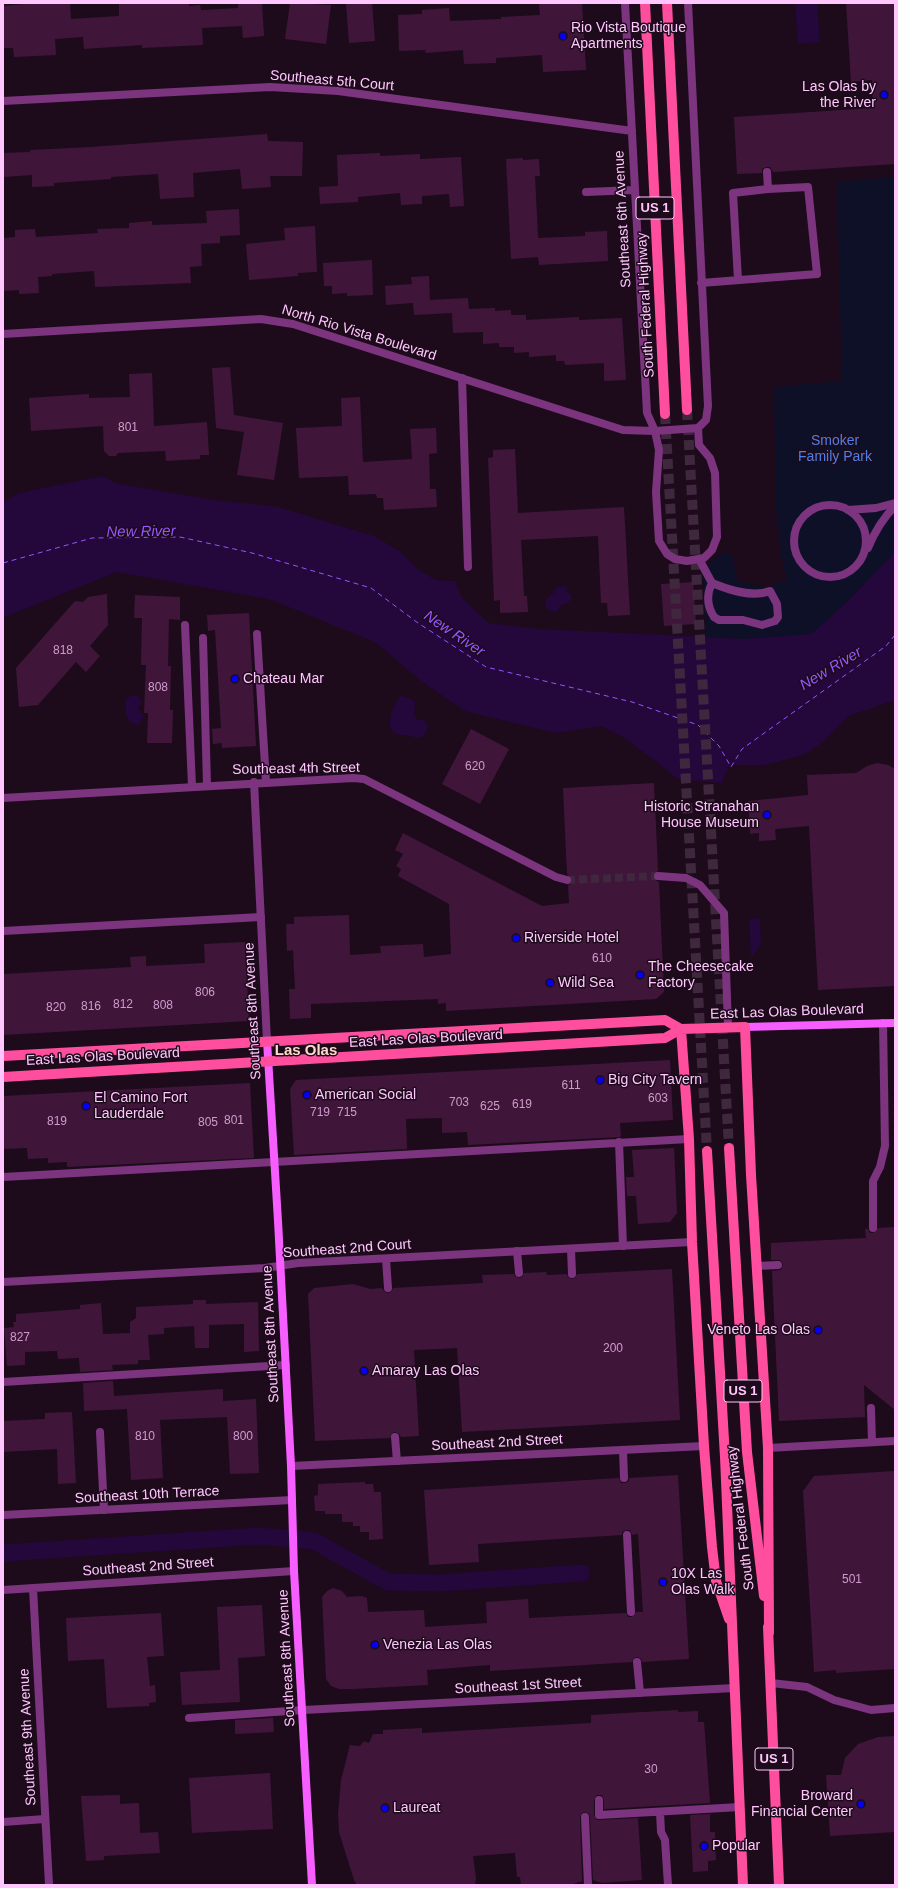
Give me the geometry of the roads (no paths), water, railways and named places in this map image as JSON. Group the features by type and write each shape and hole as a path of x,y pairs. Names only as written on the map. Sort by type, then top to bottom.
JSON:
{"main road":[{"name":"South Federal Highway","path":"646,3 665,414"},
{"name":"US 1","path":"667,3 687,410"},
{"name":"East Las Olas Boulevard","path":"3,1056 665,1020 681,1029"},
{"name":"East Las Olas Boulevard","path":"3,1077 665,1038 681,1029 895,1023"},
{"path":"745,1027 750,1175 768,1448 769,1633"},
{"path":"681,1029 689,1139 692,1242 704,1446 712,1547 716,1581 733,1630"},
{"name":"Southeast 8th Avenue","path":"267,1041 286,1365 294,1571 312,1885"},
{"name":"South Federal Highway","path":"729,1148 747,1452 769,1633 780,1885"},
{"name":"South Federal Highway","path":"707,1151 725,1457 733,1630"},
{"name":"US 1","path":"733,1630 743,1885"}],"street":[{"name":"Southeast 6th Avenue","path":"625,3 647,413 655,431 659,450 656,492 659,541 667,554 675,559 687,561 699,559"},
{"path":"688,3 708,406 706,420 698,428 699,445 710,458 715,473 717,537 712,550 704,558 699,559 712,583 737,592 770,592 777,604 778,617 775,621 762,625 743,620 719,620 714,618 708,602 708,591 712,583"},
{"name":"Southeast 5th Court","path":"3,101 270,87 338,91 632,131"},
{"path":"767,172 768,189"},
{"path":"701,283 817,274 808,187 733,193 738,280"},
{"path":"586,192 635,190"},
{"name":"North Rio Vista Boulevard","path":"3,334 261,319 293,324 623,430 655,431 698,428"},
{"path":"462,378 468,567"},
{"path":"866,552 866,534 862,523 854,514 831,505 819,506 808,512 800,520 795,531 793,543 796,555 802,565 811,573 822,577 834,577 846,574 856,567 866,552 876,528 895,505"},
{"path":"847,510 895,505"},
{"path":"185,625 192,786"},
{"path":"257,634 266,782"},
{"path":"203,638 208,785"},
{"name":"Southeast 4th Street","path":"3,798 254,782 353,778 364,779 556,877 567,880"},
{"name":"Southeast 8th Avenue","path":"254,782 267,1041"},
{"path":"658,876 686,878 700,885 724,913 728,1027"},
{"path":"3,930 261,917"},
{"path":"873,1228 873,1181 880,1167 885,1146 883,1023"},
{"path":"3,1177 689,1139"},
{"path":"619,1142 623,1246"},
{"name":"Southeast 2nd Court","path":"3,1282 692,1242"},
{"path":"571,1249 572,1274"},
{"path":"517,1251 518,1273"},
{"path":"386,1259 388,1288"},
{"path":"756,1266 778,1265"},
{"path":"3,1382 286,1365"},
{"path":"871,1408 872,1442"},
{"path":"100,1432 104,1510"},
{"path":"396,1438 397,1461"},
{"path":"768,1448 895,1441"},
{"name":"Southeast 2nd Street","path":"291,1466 704,1446"},
{"path":"623,1450 624,1478"},
{"name":"Southeast 10th Terrace","path":"3,1515 292,1500"},
{"path":"627,1535 631,1612"},
{"name":"Southeast 2nd Street","path":"3,1590 294,1571"},
{"name":"Southeast 9th Avenue","path":"33,1588 48,1885"},
{"path":"636,1662 640,1693"},
{"path":"771,1683 807,1687 834,1700 871,1710 895,1708"},
{"name":"Southeast 1st Street","path":"189,1718 303,1710 735,1688"},
{"path":"599,1800 600,1815 740,1807"},
{"path":"660,1812 661,1832 665,1840 668,1885"},
{"path":"585,1817 588,1885"},
{"path":"3,1822 45,1819"}],"water":[{"path":"795,3 817,3 820,42 798,44"},
{"name":"New River","path":"102,476 115,483 214,500 278,507 374,536 400,551 417,569 436,580 455,581 462,598 489,623 539,629 743,639 811,634 846,603 895,552 895,700 849,716 822,743 803,755 765,765 729,765 722,783 678,779 628,740 602,726 555,733 465,711 421,681 375,642 269,599 116,572 3,618 3,502 19,493"},
{"path":"566,586 567,592 571,594 572,599 568,603 561,605 558,611 549,611 545,605 546,599 554,593 556,587"},
{"path":"132,695 139,697 141,701 138,708 144,717 139,725 134,724 128,719 126,712 126,699"},
{"path":"400,696 404,696 415,702 414,716 417,719 425,721 428,725 425,734 420,738 398,735 392,731 390,726 391,715"},
{"path":"760,918 761,945 751,957 749,919"}],"waterway":[{"path":"3,1553 259,1536 314,1541 388,1582 439,1583 581,1573"}],"tunnel":[{"path":"687,410 729,1148"},
{"path":"665,414 707,1151"},
{"path":"567,880 658,876"}],"place":[{"name":"Rio Vista Boutique Apartments","path":"563,36"},
{"name":"Las Olas by the River","path":"884,95"},
{"name":"Chateau Mar","path":"235,679"},
{"name":"Historic Stranahan House Museum","path":"767,815"},
{"name":"Riverside Hotel","path":"516,938"},
{"name":"The Cheesecake Factory","path":"640,975"},
{"name":"Wild Sea","path":"550,983"},
{"name":"Big City Tavern","path":"600,1080"},
{"name":"American Social","path":"307,1095"},
{"name":"El Camino Fort Lauderdale","path":"86,1106"},
{"name":"Veneto Las Olas","path":"818,1330"},
{"name":"Amaray Las Olas","path":"364,1371"},
{"name":"10X Las Olas Walk","path":"663,1582"},
{"name":"Venezia Las Olas","path":"375,1645"},
{"name":"Broward Financial Center","path":"861,1804"},
{"name":"Laureat","path":"385,1808"},
{"name":"Popular","path":"704,1846"}],"district":[{"name":"Las Olas","path":"306,1051"}],"park label":[{"name":"Smoker Family Park","path":"835,450"}]}
